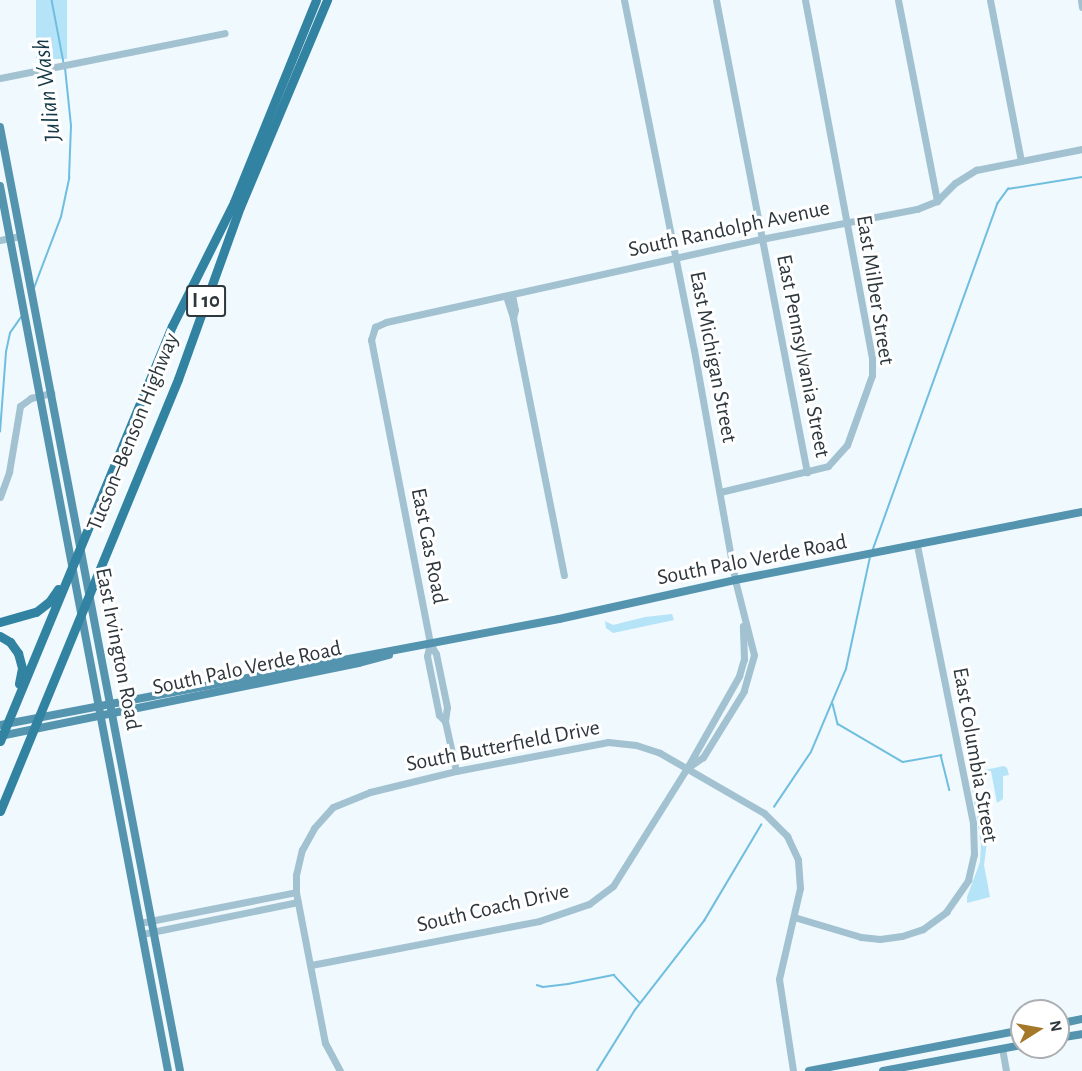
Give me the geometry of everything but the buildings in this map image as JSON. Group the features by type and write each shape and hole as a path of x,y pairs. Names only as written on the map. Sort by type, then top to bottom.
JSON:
{"highway":[{"name":"Tucson–Benson Highway","path":"0,741 172,326 234,202 316,0"},
{"name":"Tucson–Benson Highway","path":"0,811 178,379 240,207 327,0"},
{"path":"0,622 27,616 42,608 63,585"},
{"path":"0,636 15,647 21,664 20,680 13,705"}],"main road":[{"name":"East Irvington Road","path":"0,127 180,1071"},
{"name":"East Irvington Road","path":"0,186 168,1071"},
{"name":"South Palo Verde Road","path":"0,725 559,619 735,580 1082,512"},
{"name":"South Palo Verde Road","path":"0,736 359,663 430,643"},
{"path":"279,680 296,672 325,666 330,662"},
{"path":"809,1071 1010,1032"},
{"path":"884,1071 1010,1047"}],"street":[{"name":"East Michigan Street","path":"624,0 677,258 735,580"},
{"name":"East Pennsylvania Street","path":"716,0 807,472"},
{"name":"East Milber Street","path":"720,492 828,466 847,445 872,375 872,358 805,0"},
{"path":"898,0 938,201"},
{"path":"990,0 1021,161"},
{"path":"1081,0 1082,7"},
{"path":"0,78 225,33"},
{"name":"South Randolph Avenue","path":"375,327 386,322 761,239 917,209 938,201 955,183 976,170 1082,149"},
{"path":"0,240 21,236"},
{"path":"509,296 564,575"},
{"name":"East Gas Road","path":"375,327 371,340 430,643 436,654 447,707 445,721 456,771"},
{"path":"0,497 9,472 20,406 31,398 51,393"},
{"name":"East Columbia Street","path":"794,917 861,937 902,936 923,928 946,912 968,880 975,854 973,823 917,545"},
{"name":"South Coach Drive","path":"687,768 703,757 744,691 751,674 754,656 752,641 743,617 735,580"},
{"name":"South Coach Drive","path":"310,965 538,921 589,904 613,886 687,768 741,670 743,617"},
{"path":"741,670 751,674"},
{"name":"South Butterfield Drive","path":"340,1071 325,1043 296,892 296,875 302,850 315,828 333,807 370,792 456,771 608,742 636,745 660,753 764,813 788,836 796,854 800,873 799,896 794,917"},
{"path":"140,923 296,892"},
{"path":"252,912 265,905 291,900 296,892"},
{"path":"142,934 298,902"},
{"path":"793,1071 778,979 782,956 794,917"},
{"path":"1002,1048 1006,1071"}],"shaded area":[{"path":"36,0 67,0 67,59 36,59"},
{"path":"672,614 674,620 613,633 606,628 605,621 613,625 645,617"},
{"path":"1004,766 1009,775 1003,776 1003,799 997,803 991,771 985,770"},
{"path":"975,775 984,816 987,842 984,865 990,897 967,903 967,897 980,862 981,844 970,776"}],"waterway":[{"name":"Julian Wash","path":"52,0 64,63"},
{"name":"Julian Wash","path":"34,288 61,217 69,178 71,126 65,68"},
{"path":"873,549 997,204 1008,189 1082,177"},
{"path":"0,432 6,352 10,333 21,317"},
{"path":"774,807 811,752 846,669 870,557"},
{"path":"833,704 838,724 903,762 941,755 950,790"},
{"path":"597,1071 635,1010 704,921 761,825"},
{"path":"537,985 543,987 568,984 614,975 639,1002"}]}
